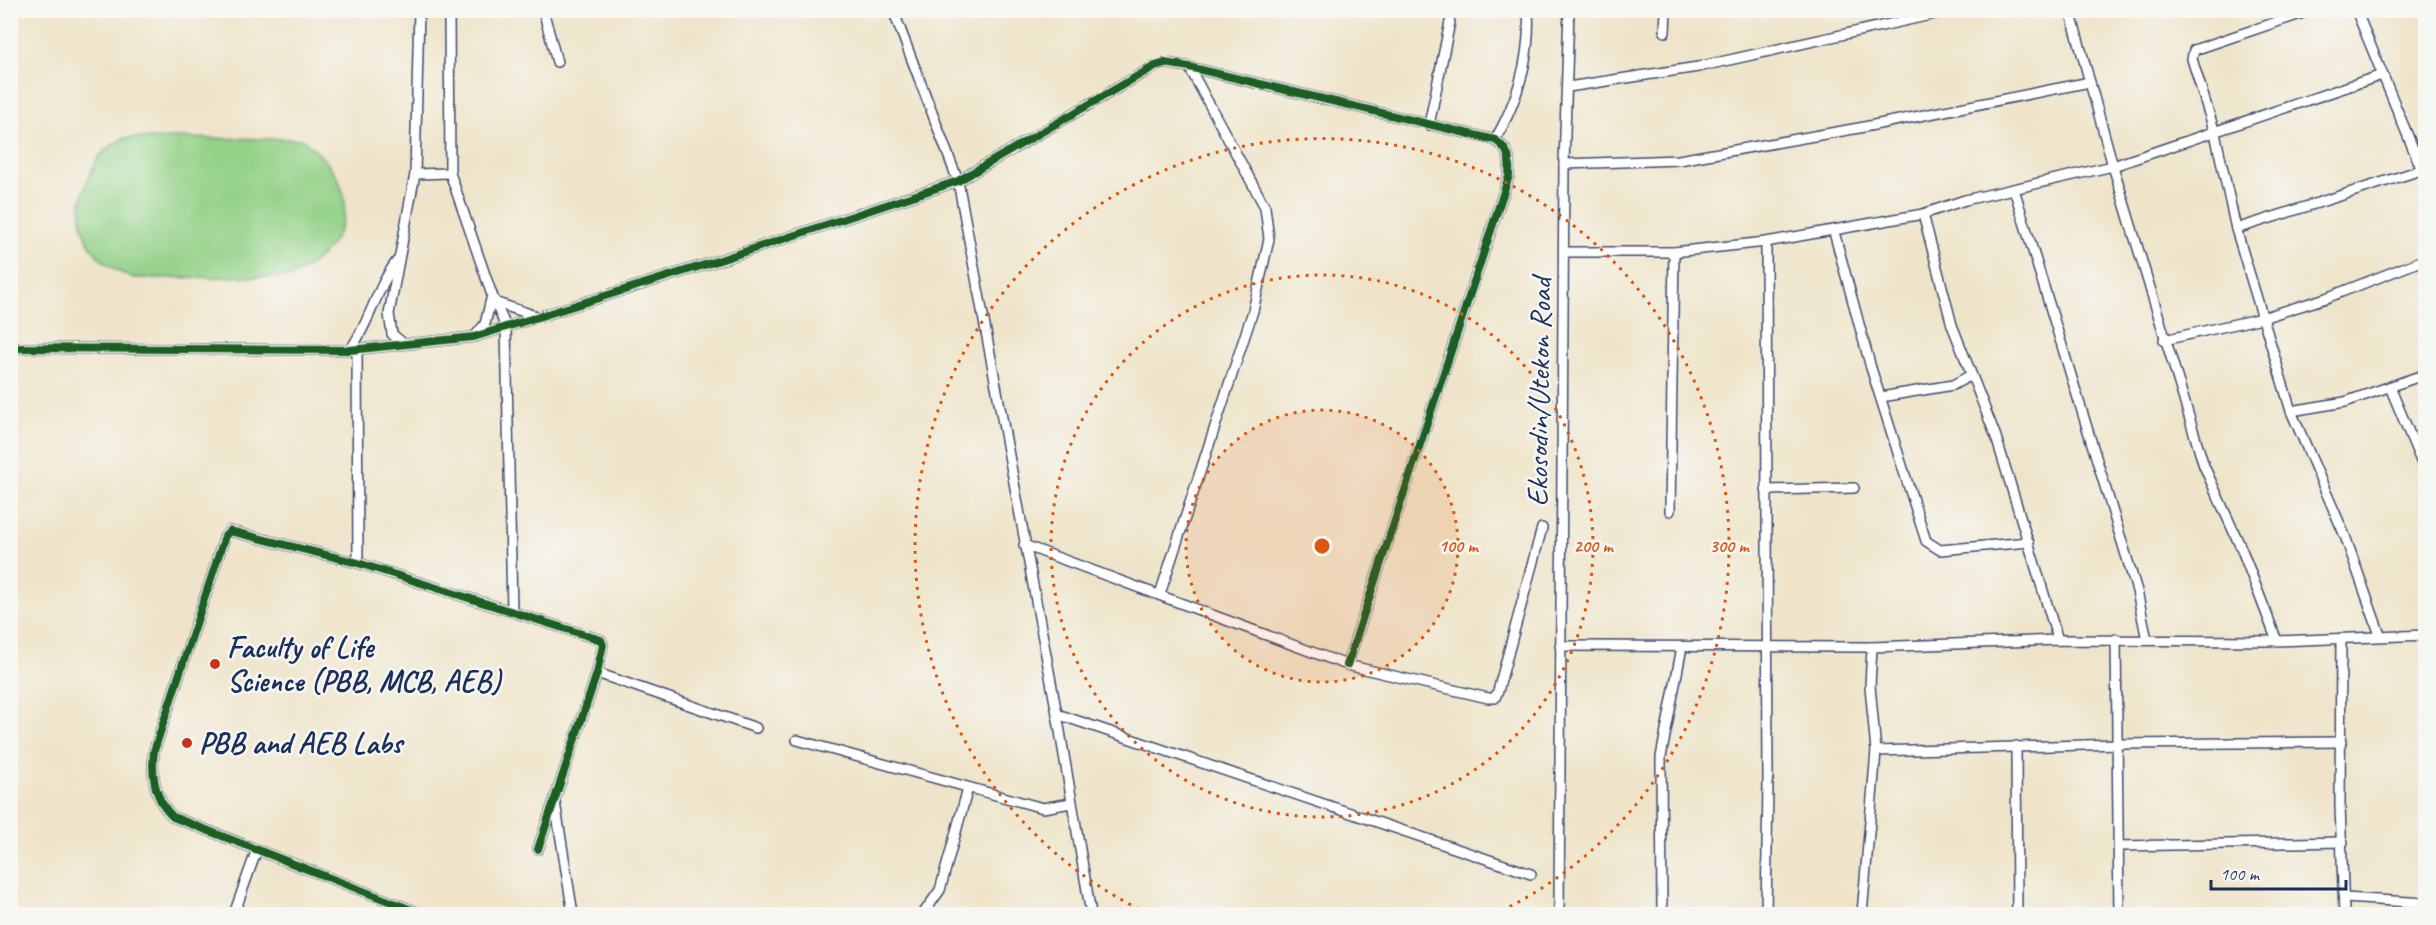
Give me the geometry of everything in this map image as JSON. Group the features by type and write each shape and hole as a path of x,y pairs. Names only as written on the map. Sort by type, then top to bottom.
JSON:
{"street":[{"path":"404,344 392,334 389,325 398,259 415,174 419,10"},
{"path":"449,10 450,173 506,327 512,610"},
{"path":"543,10 557,62"},
{"path":"893,10 958,180 1024,545 1058,714 1091,915"},
{"path":"1495,140 1509,115 1526,66 1528,10"},
{"name":"Ekosodin/Utekon Road","path":"1558,915 1564,164 1569,10"},
{"path":"1665,32 1666,10"},
{"path":"1568,87 1698,67 1953,10"},
{"path":"2070,10 2113,166 2204,466 2242,550 2277,641"},
{"path":"2312,10 2194,50 2192,59 2215,133 2236,229 2291,411 2345,536 2380,635"},
{"path":"2356,10 2426,180"},
{"path":"1429,125 1450,22"},
{"path":"10,348 354,349 474,337 958,180 1155,66 1165,63 1495,140 1506,148 1510,158 1509,176 1347,665"},
{"path":"1160,594 1253,311 1269,239 1265,207 1189,67"},
{"path":"1565,252 1674,252 1834,232 1923,214 1965,200 2113,166 2382,75"},
{"path":"1564,164 1679,160 1859,128 2090,82"},
{"path":"2415,151 2426,147"},
{"path":"2236,229 2421,170"},
{"path":"415,174 450,173"},
{"path":"2014,189 2138,591 2147,640"},
{"path":"1923,214 1953,325 1996,437 2058,640"},
{"path":"1834,232 1881,397 1926,541 1932,547 1940,550 2029,542"},
{"path":"1766,242 1766,915"},
{"path":"1670,512 1674,252"},
{"path":"358,563 354,349 386,278 398,259"},
{"path":"2164,339 2262,318 2326,298 2426,260"},
{"path":"494,299 539,317"},
{"path":"474,337 485,324 494,299"},
{"path":"2291,411 2345,402 2426,374"},
{"path":"1881,397 1953,385 1971,375"},
{"path":"2390,387 2426,473"},
{"path":"1767,490 1854,488"},
{"path":"1024,545 1347,665 1495,698 1542,528"},
{"path":"422,915 256,852 173,817 159,799 152,765 157,740 225,536 230,531 358,563 601,640 603,645 597,673 538,849"},
{"path":"1560,646 1872,648 2058,640 2277,641 2380,635 2426,635"},
{"path":"2341,638 2344,915"},
{"path":"2116,639 2120,915"},
{"path":"1662,915 1661,757 1682,647"},
{"path":"1862,915 1876,751 1870,686 1872,648"},
{"path":"597,673 756,728"},
{"path":"1058,714 1531,874"},
{"path":"797,740 1043,808 1071,803"},
{"path":"1876,751 2119,744 2341,742"},
{"path":"2016,746 2017,915"},
{"path":"923,915 940,890 968,788"},
{"path":"555,800 573,915"},
{"path":"2119,846 2343,842"},
{"path":"234,915 256,852"},
{"path":"2344,898 2426,903"}],"green space":[{"path":"124,138 303,139 328,164 339,181 344,196 341,225 335,238 316,261 290,277 134,278 118,271 95,252 82,226 83,195 97,160 104,151"}],"cycle path":[{"path":"10,348 350,350 474,337 717,261 958,181 1155,66 1165,63 1495,140 1504,147 1508,155 1509,176 1347,665"},
{"path":"422,914 173,817 162,803 154,778 154,751 225,536 230,531 358,563 601,640 603,645 597,673 538,849"}],"place":[{"name":"Faculty of Life Science (PBB, MCB, AEB)","path":"215,664"},
{"name":"PBB and AEB Labs","path":"187,743"}]}
